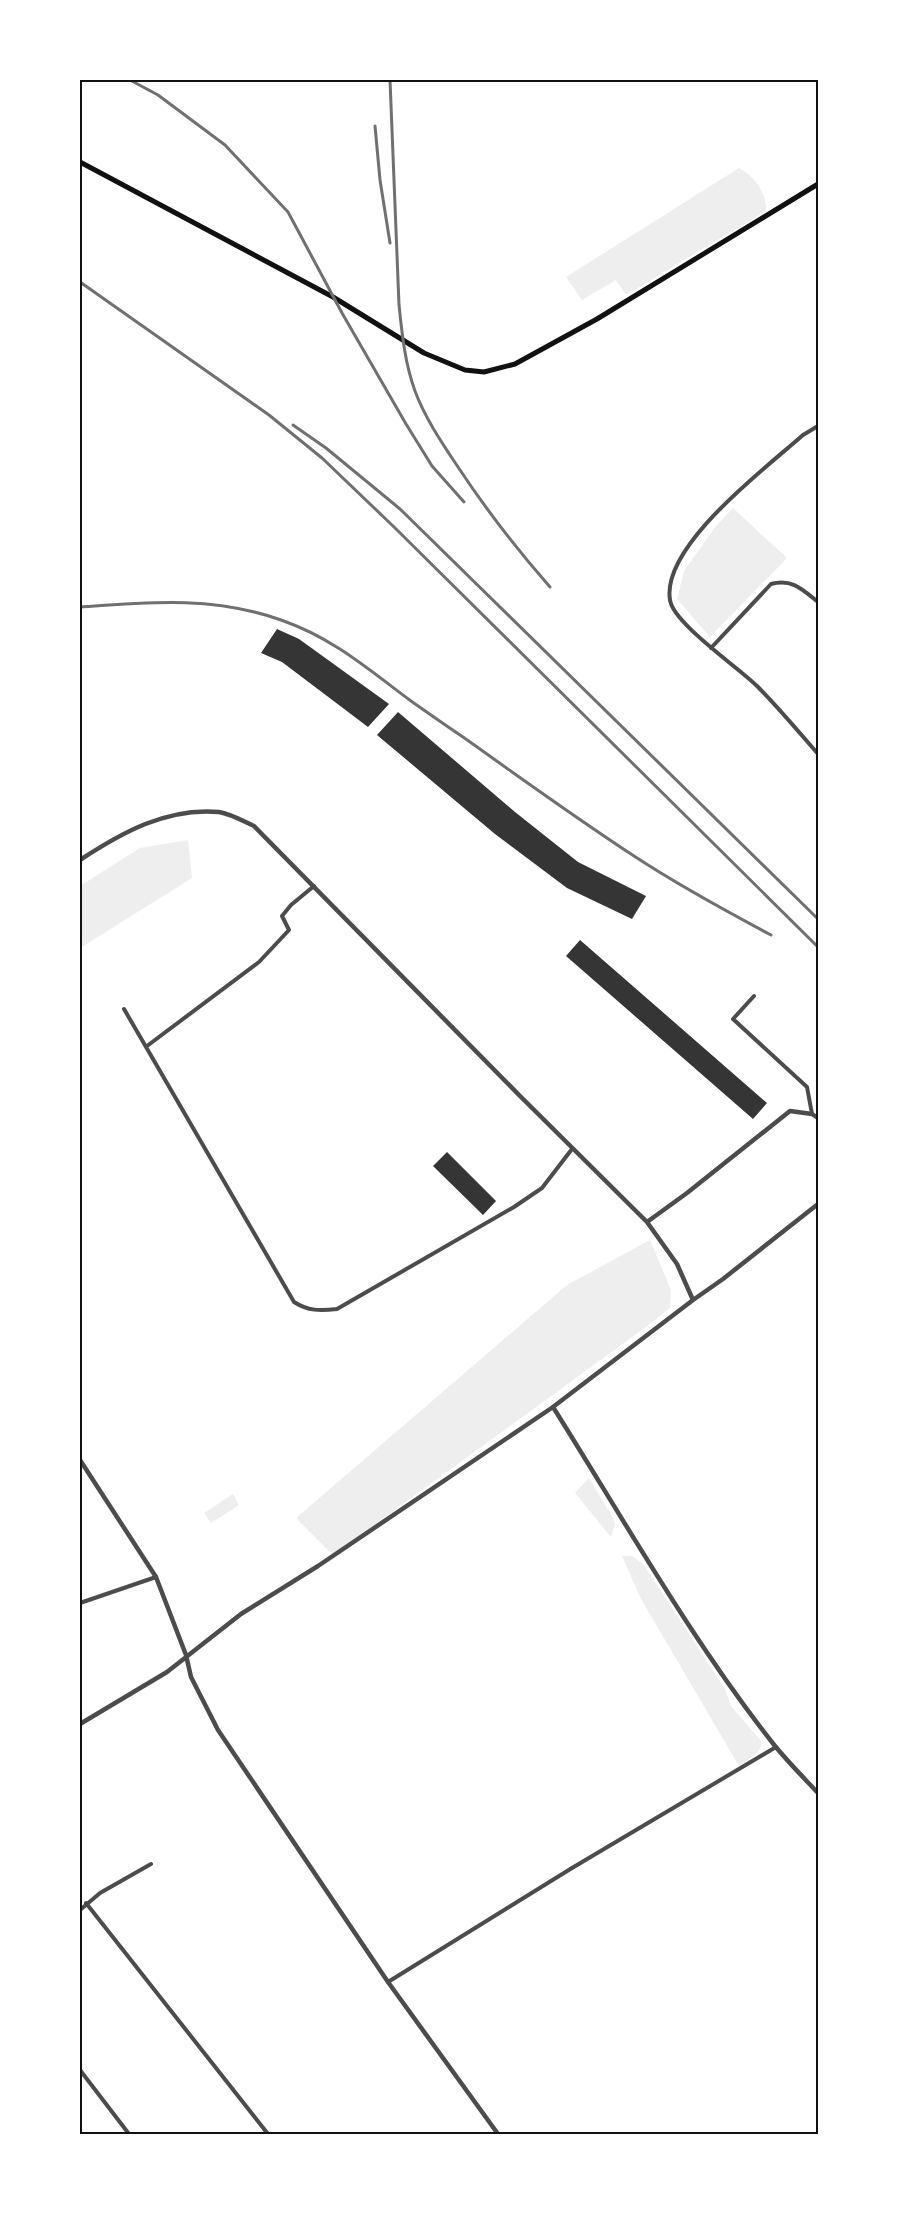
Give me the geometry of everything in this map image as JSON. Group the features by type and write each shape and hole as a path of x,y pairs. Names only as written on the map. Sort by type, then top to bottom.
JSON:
{"main road":[{"path":"80,162 333,297 424,352 465,370 484,372 515,364 597,320 819,184"}],"street":[{"path":"819,426 803,435 716,510 674,569 670,601 677,614 711,648 756,685 819,754"},
{"path":"711,648 771,584 782,580 795,584 819,602"},
{"path":"80,860 106,843 146,823 180,813 219,812 234,816 254,826 647,1222 677,1264 693,1300"},
{"path":"147,1046 259,962 289,930 282,916 291,905 314,886"},
{"path":"754,996 733,1019 807,1087 812,1114"},
{"path":"124,1009 294,1302 306,1310 337,1309 514,1207 542,1188 573,1149"},
{"path":"647,1222 790,1111 812,1114 819,1118"},
{"path":"80,1724 166,1672 242,1614 318,1566 553,1407 819,1204"},
{"path":"553,1407 633,1538 700,1641 776,1747 819,1793"},
{"path":"80,1460 156,1577 186,1655 191,1677 218,1730 388,1982 498,2134"},
{"path":"80,1603 156,1577"},
{"path":"388,1982 776,1747"},
{"path":"80,1910 151,1864"},
{"path":"86,1904 268,2134"},
{"path":"80,2070 129,2134"}],"shaded area":[{"path":"739,168 750,176 762,192 766,211 626,295 616,280 582,300 566,277"},
{"path":"733,508 787,558 710,637 677,599 684,571 716,526"},
{"path":"188,840 192,878 80,948 80,886 140,848"},
{"path":"650,1240 671,1290 670,1308 646,1327 333,1555 296,1518 567,1285"},
{"path":"589,1478 613,1518 615,1525 611,1537 575,1493"},
{"path":"233,1494 239,1505 211,1523 204,1513"},
{"path":"622,1556 632,1556 644,1565 725,1689 731,1706 761,1741 757,1753 739,1766 641,1599"}],"building":[{"path":"277,629 299,639 389,704 368,727 282,662 261,653"},
{"path":"398,712 515,812 578,862 646,896 632,919 567,888 495,834 377,735"},
{"path":"580,940 767,1103 753,1119 566,956"},
{"path":"447,1152 496,1201 483,1215 433,1166"}],"railway":[{"path":"130,80 158,95 225,145 288,212 342,313 406,424 432,466 464,502"},
{"path":"390,80 399,305 404,349 412,381 429,421 458,467 502,528 550,587"},
{"path":"375,126 380,180 390,243"},
{"path":"80,282 269,415 322,458 818,947"},
{"path":"293,425 326,448 400,509 818,919"},
{"path":"80,607 156,603 206,604 256,612 300,627 349,655 417,706 634,856 701,897 771,935"}]}
